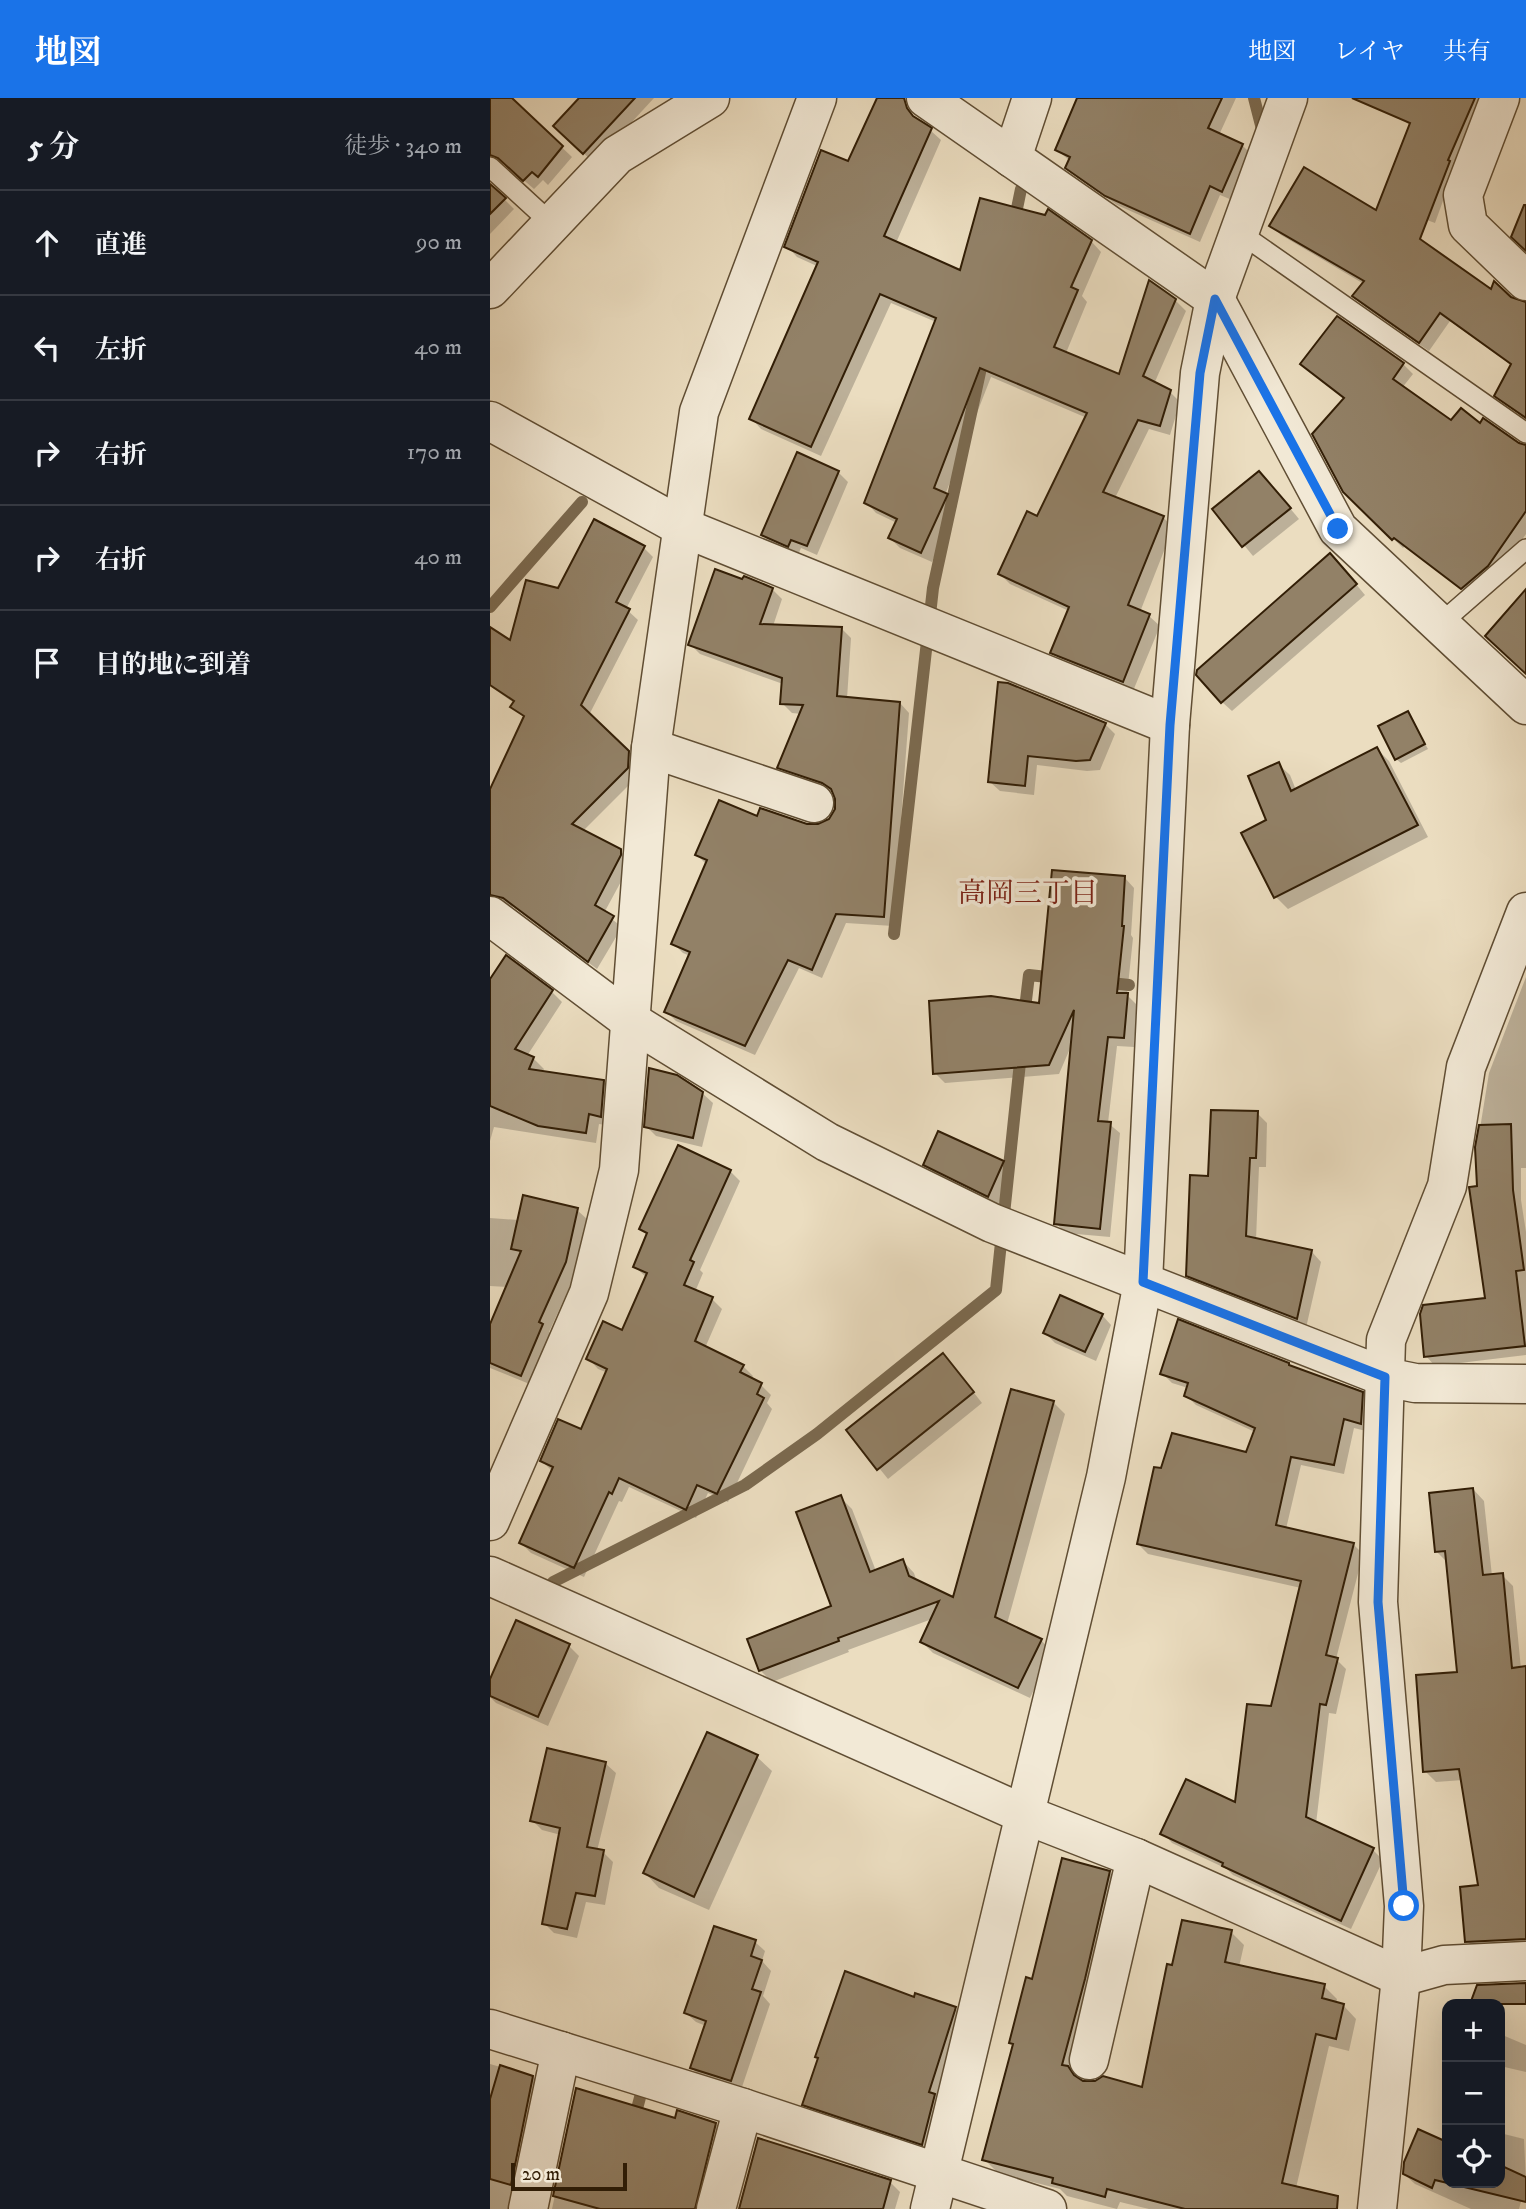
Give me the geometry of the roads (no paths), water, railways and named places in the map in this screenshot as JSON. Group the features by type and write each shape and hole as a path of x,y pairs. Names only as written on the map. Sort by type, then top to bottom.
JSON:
{"street":[{"path":"490,289 617,155 710,98"},
{"path":"490,1521 589,1293 619,1170 651,747 699,412 817,98"},
{"path":"926,98 1215,299 1338,529 1526,705"},
{"path":"1012,158 1032,98"},
{"path":"934,2192 1106,1477 1143,1282 1170,725 1200,373 1215,299 1288,98"},
{"path":"1500,98 1464,195 1468,225 1526,281"},
{"path":"490,421 682,527 1170,725"},
{"path":"651,747 814,803"},
{"path":"1377,2209 1401,1977 1404,1906 1378,1602 1386,1340 1447,1186 1466,1067 1526,912"},
{"path":"490,916 629,1020 827,1142 992,1223 1385,1377 1416,1383 1526,1384"},
{"path":"490,1576 1026,1815 1136,1858 1401,1977 1444,1965 1526,1961"},
{"path":"1089,2060 1136,1858"},
{"path":"490,2029 743,2108 934,2192 1047,2209"},
{"path":"528,2209 561,2051"},
{"path":"716,2209 743,2108"}],"lane":[{"path":"490,167 552,224"},
{"path":"1240,233 1526,433"},
{"path":"1440,624 1526,549"}],"waterway":[{"path":"1254,98 1263,133"},
{"path":"1014,223 1021,189"},
{"path":"894,934 933,588 984,354"},
{"path":"490,607 582,502"},
{"path":"1024,1017 1029,975 1056,978"},
{"path":"1102,982 1129,985"},
{"path":"553,1582 745,1485 817,1434 996,1290 1021,1053"},
{"path":"634,2120 642,2090"}],"district":[{"name":"高岡三丁目","path":"1028,893"}]}
